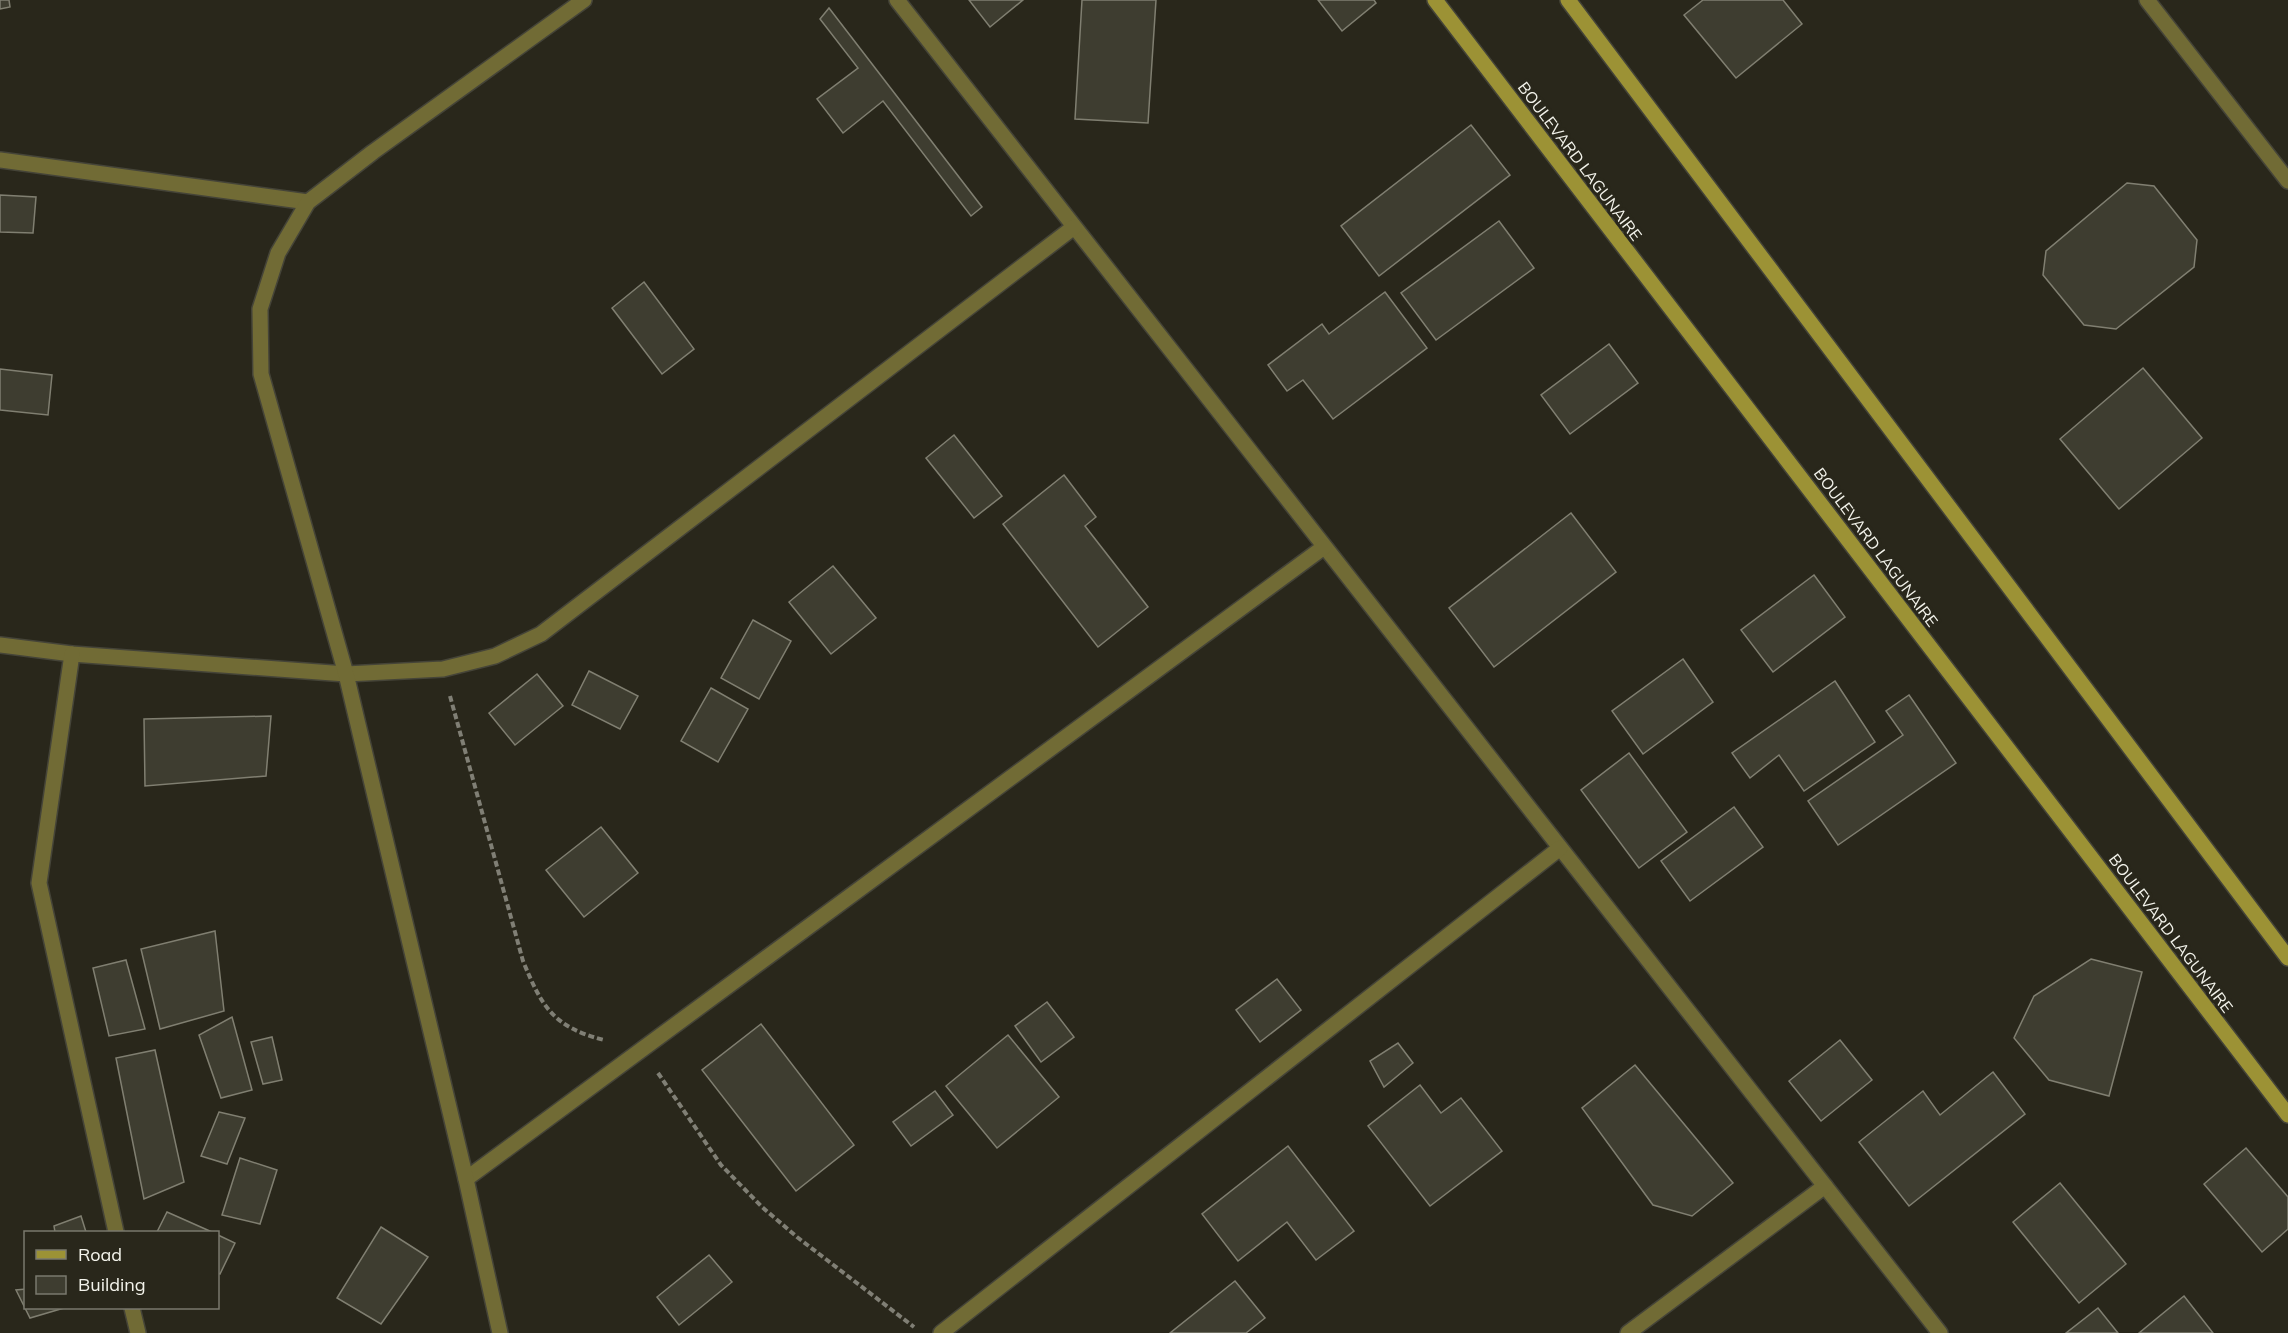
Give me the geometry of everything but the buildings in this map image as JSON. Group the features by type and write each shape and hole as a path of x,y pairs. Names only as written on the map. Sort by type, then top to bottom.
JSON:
{"main road":[{"name":"BOULEVARD LAGUNAIRE","path":"1435,0 2288,1115"},
{"path":"1568,0 2288,958"}],"street":[{"path":"500,1333 466,1179 346,674 261,374 260,309 278,253 308,202 373,152 584,0"},
{"path":"897,0 1940,1333"},
{"path":"2148,0 2288,181"},
{"path":"0,160 308,202"},
{"path":"0,645 72,654 346,674 442,669 495,656 541,634 1074,227"},
{"path":"466,1179 1324,547"},
{"path":"72,654 39,884 116,1231"},
{"path":"941,1333 1560,848"},
{"path":"1628,1333 1824,1186"},
{"path":"132,1309 138,1333"}]}
